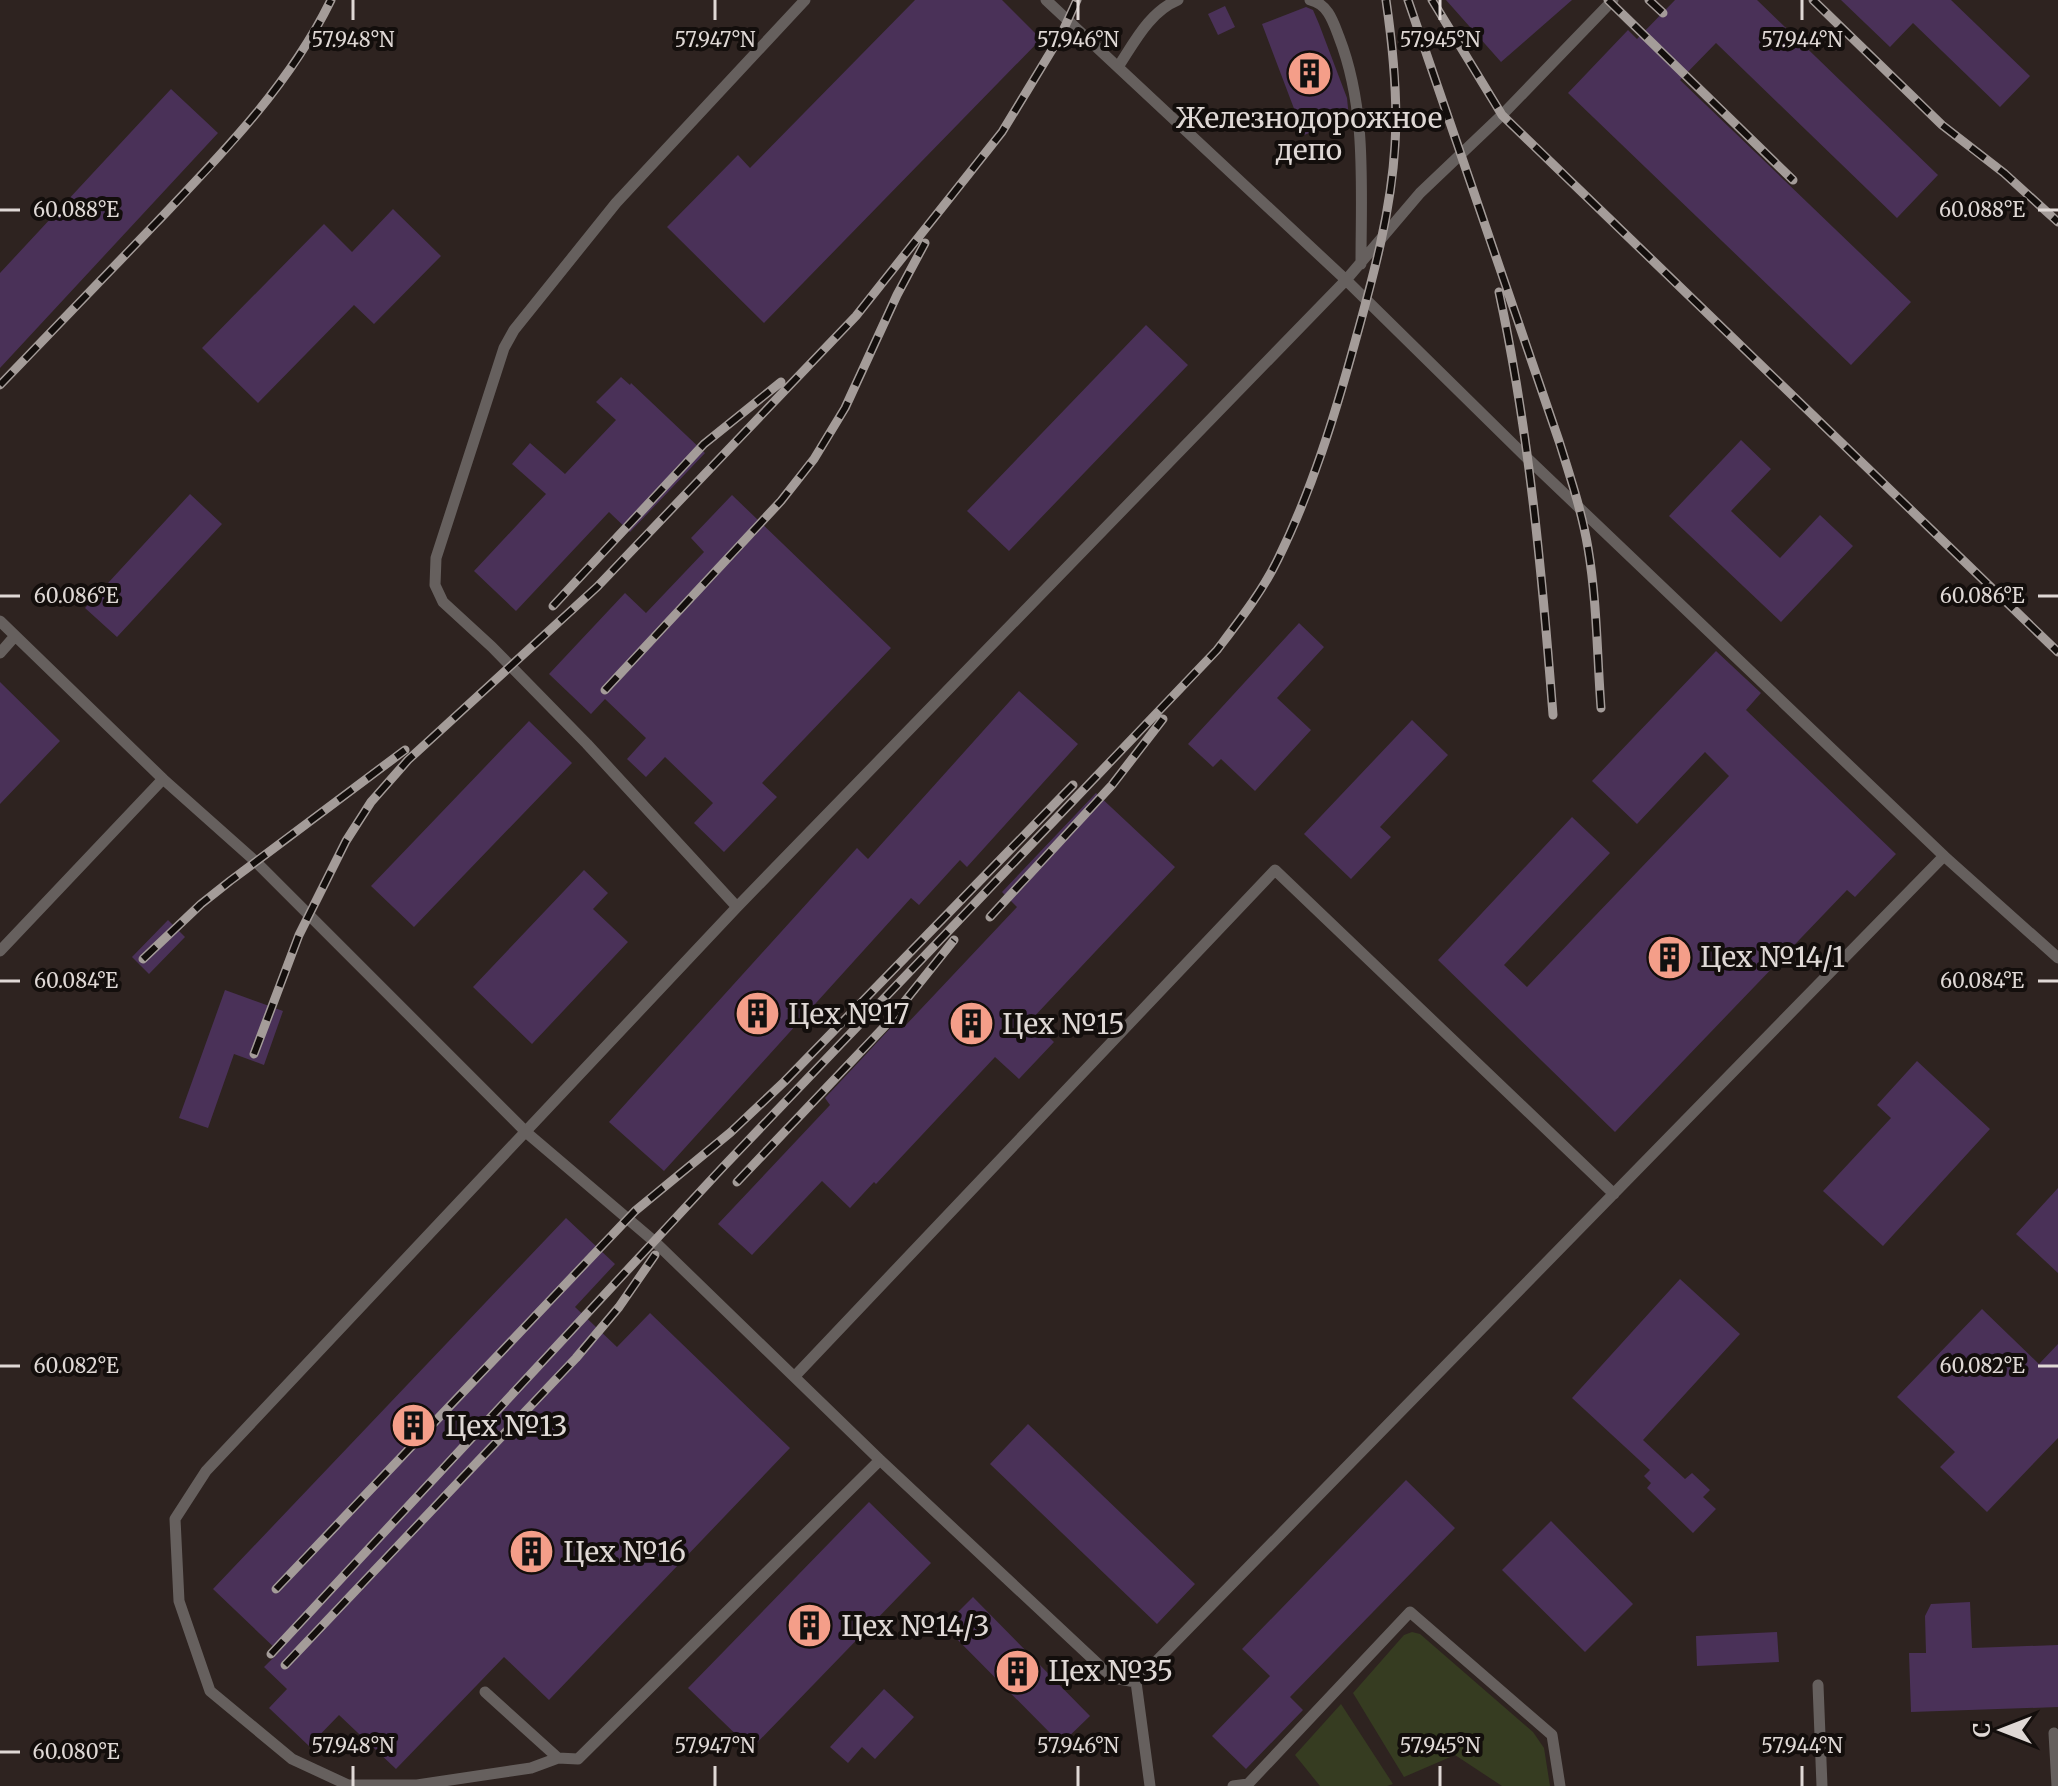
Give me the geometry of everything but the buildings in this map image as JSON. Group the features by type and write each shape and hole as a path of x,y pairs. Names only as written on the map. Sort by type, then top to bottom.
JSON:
{"lane":[{"path":"737,907 587,744 443,602 435,585 434,571 501,358 514,330 616,203 805,0"},
{"path":"1046,0 1346,280 1527,458 1944,856 2058,958"},
{"path":"1118,67 1150,20 1165,6 1178,0"},
{"path":"1310,0 1321,4 1336,27 1358,104 1361,264"},
{"path":"880,1460 578,1759 558,1758 531,1768 417,1785 348,1785 292,1759 210,1691 179,1601 175,1519 206,1471 737,907 1346,280 1420,193 1502,115 1613,0"},
{"path":"0,621 163,779 255,861 527,1133 655,1242 880,1460 1113,1678 1136,1682"},
{"path":"0,653 15,636"},
{"path":"0,951 163,779"},
{"path":"1136,1682 1944,856"},
{"path":"795,1376 1275,870 1614,1194"},
{"path":"1233,1786 1248,1784 1410,1612 1552,1735 1560,1786"},
{"path":"1136,1682 1150,1786"},
{"path":"1818,1685 1822,1786"},
{"path":"485,1692 558,1758"},
{"path":"2054,1733 2057,1786"}],"green space":[{"path":"1412,1632 1420,1634 1533,1732 1544,1748 1550,1786 1502,1786 1455,1755 1404,1777 1353,1693 1404,1635"},
{"path":"1341,1704 1393,1784 1320,1786 1295,1755"}],"railway":[{"path":"0,385 229,145 295,62 331,0"},
{"path":"254,1054 299,935 346,841 371,802 408,760 597,587 856,316 1002,132 1061,35 1077,0"},
{"path":"271,1654 724,1166 1217,650 1257,595 1290,533 1322,452 1380,245 1390,195 1396,127 1386,0"},
{"path":"1408,0 1559,441 1579,508 1593,588 1601,708"},
{"path":"1432,0 1502,115 2058,652"},
{"path":"1608,0 1793,180"},
{"path":"1649,0 1663,13"},
{"path":"1813,0 1942,125 2004,173 2058,222"},
{"path":"605,690 781,501 814,459 845,408 897,295 925,243"},
{"path":"1499,292 1519,397 1533,502 1553,715"},
{"path":"553,606 704,444 781,382"},
{"path":"990,917 1112,785 1163,719"},
{"path":"143,959 201,904 405,750"},
{"path":"276,1589 635,1211 731,1132 784,1082 1073,785"},
{"path":"737,1182 885,1026 954,940"},
{"path":"285,1665 576,1358 619,1307 655,1255"}],"place":[{"name":"Железнодорожное депо","path":"1309,74"},
{"name":"Цех №14/1","path":"1669,957"},
{"name":"Цех №17","path":"757,1014"},
{"name":"Цех №15","path":"971,1024"},
{"name":"Цех №13","path":"414,1426"},
{"name":"Цех №16","path":"532,1552"},
{"name":"Цех №14/3","path":"810,1626"},
{"name":"Цех №35","path":"1017,1671"}]}
